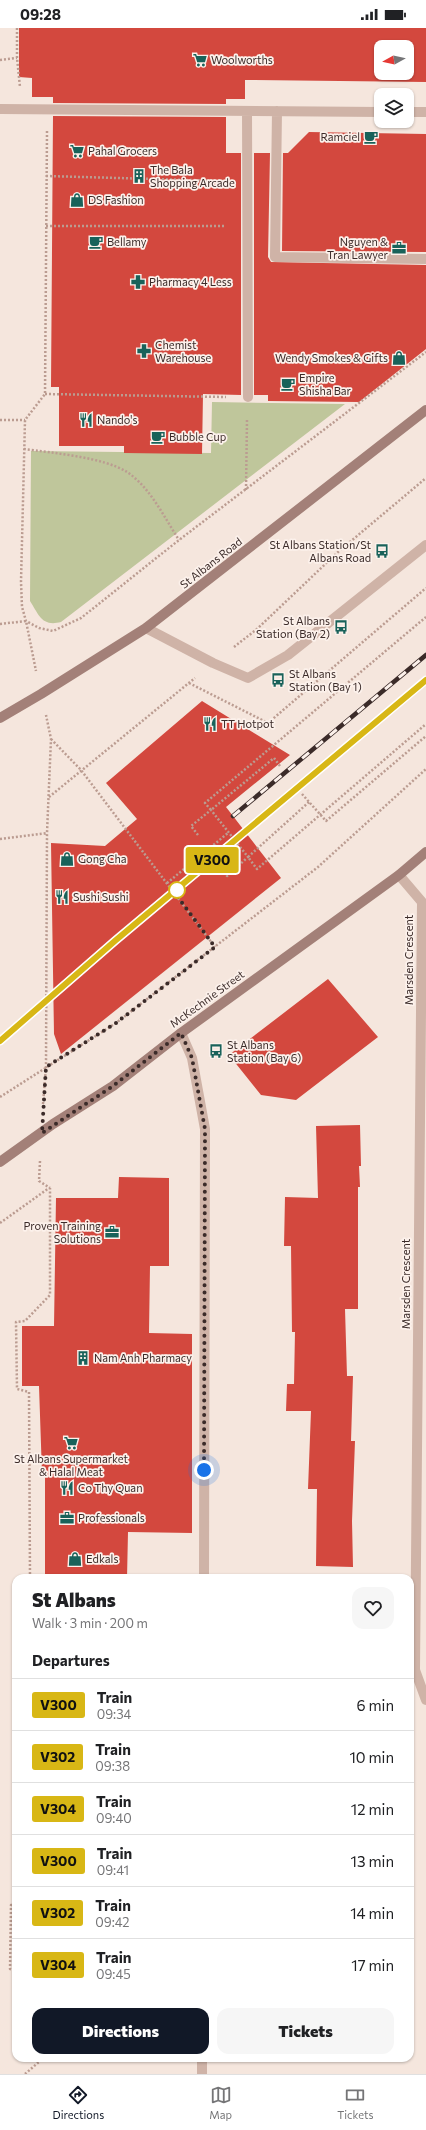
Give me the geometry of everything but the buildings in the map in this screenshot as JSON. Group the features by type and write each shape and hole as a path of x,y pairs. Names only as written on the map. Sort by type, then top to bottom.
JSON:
{"street":[{"path":"0,109 374,112"},
{"path":"247,111 248,397"},
{"path":"277,111 275,256 426,259"},
{"path":"414,112 426,112"},
{"name":"St Albans Road","path":"0,718 146,628 426,410"},
{"path":"146,628 214,663 248,678 288,655 426,545"},
{"name":"McKechnie Street","path":"0,1162 113,1086 181,1033 399,874 426,852"},
{"name":"Marsden Crescent","path":"399,874 422,902 415,1670 426,1700"},
{"path":"181,1033 192,1058 205,1129 204,1574"},
{"path":"202,2062 202,2074"}],"path":[{"path":"17,28 18,80 27,110 47,131 45,394 25,420 21,582 22,607 26,621 39,628 53,631 81,618 179,540 426,352"},
{"path":"0,60 17,58"},
{"path":"46,176 247,182"},
{"path":"46,226 248,226"},
{"path":"45,394 248,397 246,490"},
{"path":"0,420 25,420"},
{"path":"24,450 93,460 115,466 127,472 140,483 158,506 179,540"},
{"path":"48,797 257,629 338,552 426,478"},
{"path":"188,683 268,723 426,588"},
{"path":"426,617 205,803 257,869 426,724"},
{"path":"0,624 16,621"},
{"path":"302,794 326,821 426,736"},
{"path":"50,1188 39,1181 46,1067 47,833 51,739 81,770 215,947"},
{"path":"198,835 191,826 274,758 280,766"},
{"path":"0,1097 116,1023 215,947 318,867 426,768"},
{"path":"219,866 227,876 309,802"},
{"path":"0,839 47,833"},
{"path":"167,883 228,833"},
{"path":"0,1223 50,1188"},
{"path":"30,1574 29,1392 17,1389 16,1322 25,1321 50,1295 50,1188"},
{"path":"12,1905 10,1968 12,1969"},
{"path":"25,2074 39,2062"}],"green space":[{"path":"212,402 345,404 61,622 49,623 42,619 30,601 31,451 211,453"}],"railway":[{"path":"233,816 426,655"},
{"path":"246,833 426,680"}],"train":[{"name":"V300","path":"0,1041 116,940 246,833 426,680"}],"place":[{"name":"Woolworths","path":"200,60"},
{"name":"Ramciel","path":"371,137"},
{"name":"Pahal Grocers","path":"77,151"},
{"name":"The Bala Shopping Arcade","path":"139,176"},
{"name":"DS Fashion","path":"77,200"},
{"name":"Bellamy","path":"96,242"},
{"name":"Nguyen & Tran Lawyer","path":"399,248"},
{"name":"Pharmacy 4 Less","path":"138,282"},
{"name":"Chemist Warehouse","path":"144,351"},
{"name":"Wendy Smokes & Gifts","path":"399,358"},
{"name":"Empire Shisha Bar","path":"288,384"},
{"name":"Nando's","path":"86,420"},
{"name":"Bubble Cup","path":"158,437"},
{"name":"St Albans Station/St Albans Road","path":"382,551"},
{"name":"St Albans Station (Bay 2)","path":"341,627"},
{"name":"St Albans Station (Bay 1)","path":"278,680"},
{"name":"TT Hotpot","path":"210,724"},
{"name":"Gong Cha","path":"67,859"},
{"name":"Sushi Sushi","path":"62,897"},
{"name":"St Albans Station (Bay 6)","path":"216,1051"},
{"name":"Proven Training Solutions","path":"112,1232"},
{"name":"Nam Anh Pharmacy","path":"83,1358"},
{"name":"St Albans Supermarket & Halal Meat","path":"71,1443"},
{"name":"Co Thy Quan","path":"67,1488"},
{"name":"Professionals","path":"67,1518"},
{"name":"Edkals","path":"75,1559"}],"route":[{"path":"177,890 177,896 215,947 116,1023 46,1067 42,1133 53,1124 113,1086 181,1033 192,1058 205,1129 204,1470"}]}
